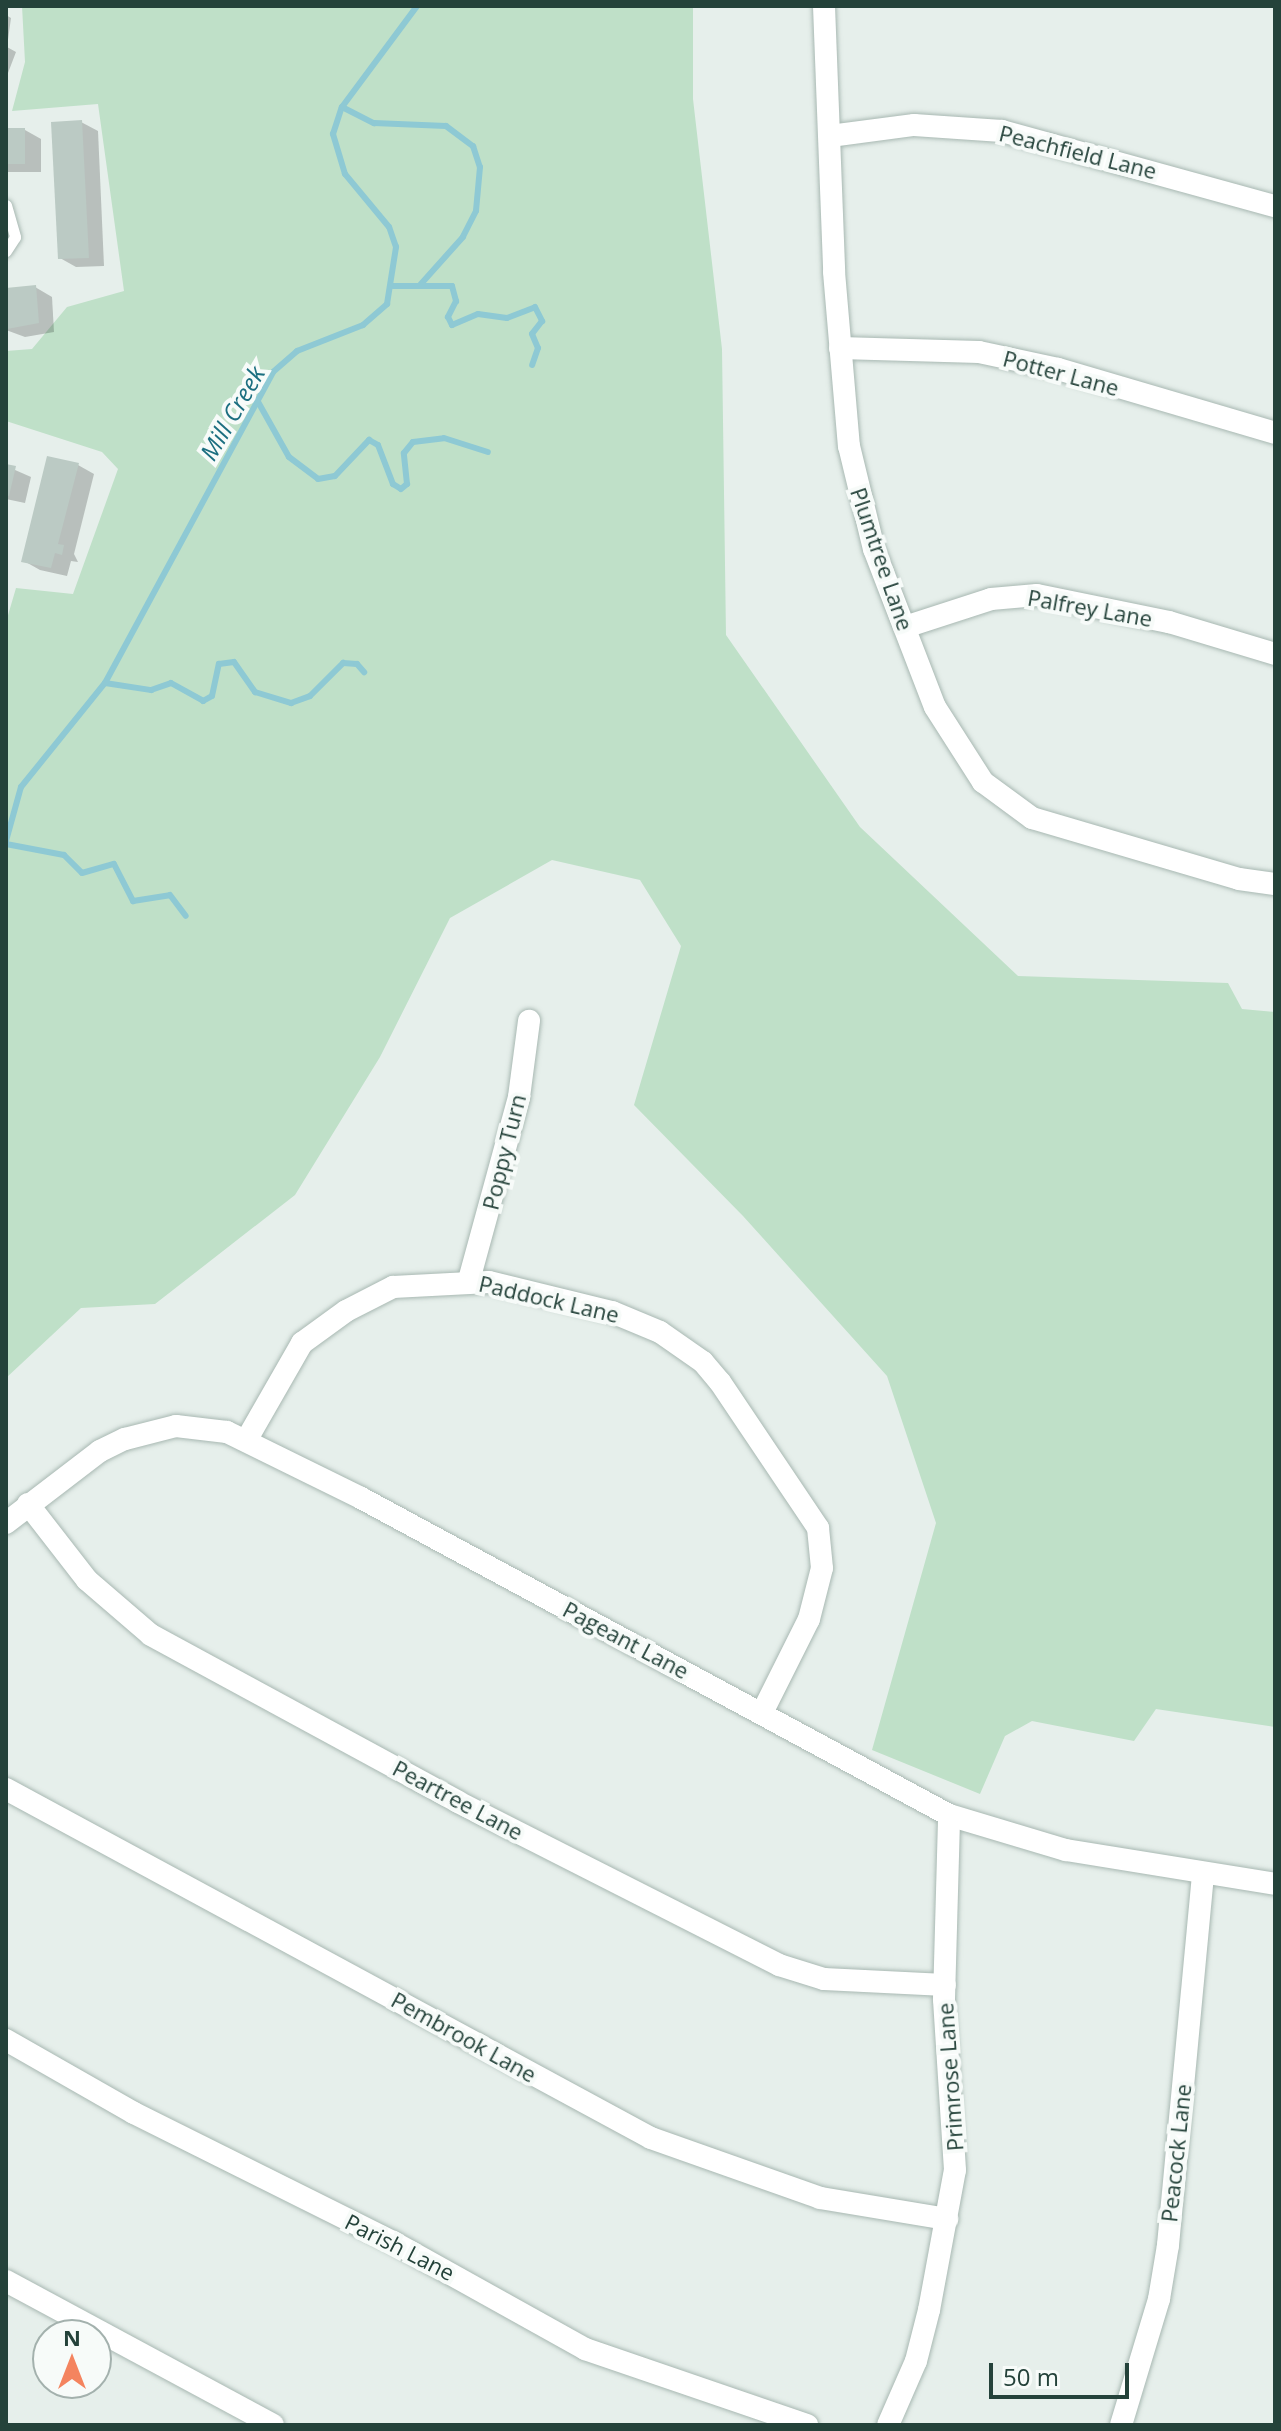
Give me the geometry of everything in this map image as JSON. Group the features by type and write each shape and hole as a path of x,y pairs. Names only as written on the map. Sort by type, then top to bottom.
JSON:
{"street":[{"name":"Plumtree Lane","path":"824,6 840,348 855,484 935,707 964,759 1005,801 1032,818 1097,839 1275,884"},
{"name":"Peachfield Lane","path":"830,136 914,125 1002,131 1275,206"},
{"name":"Potter Lane","path":"840,348 979,352 1058,369 1275,433"},
{"name":"Palfrey Lane","path":"905,627 991,599 1037,595 1169,622 1275,654"},
{"name":"Poppy Turn","path":"469,1280 519,1097 529,1021"},
{"name":"Paddock Lane","path":"247,1439 302,1343 346,1311 393,1287 469,1280 586,1304 660,1332 712,1372 787,1476 818,1528 822,1568 809,1619 762,1713"},
{"name":"Pageant Lane","path":"6,1523 100,1451 150,1429 202,1427 247,1439 949,1815 1066,1850 1203,1876 1275,1884"},
{"name":"Peartree Lane","path":"28,1504 87,1580 151,1635 458,1802 779,1965 824,1979 945,1985"},
{"name":"Pembrook Lane","path":"6,1789 651,2138 820,2198 947,2219"},
{"name":"Primrose Lane","path":"888,2425 916,2361 947,2219 956,2142 945,1985 949,1815"},
{"name":"Peacock Lane","path":"1121,2425 1159,2299 1168,2245 1203,1876"},
{"name":"Parish Lane","path":"6,2040 134,2113 465,2280 585,2349 807,2425"},
{"path":"6,2281 273,2425"}],"lane":[{"path":"6,205 15,237 6,251"}],"green space":[{"path":"22,6 693,6 693,99 722,349 726,635 860,827 1018,976 1228,983 1242,1009 1275,1012 1275,1727 1156,1709 1134,1741 1032,1721 1005,1736 980,1794 872,1750 936,1523 887,1376 743,1216 634,1105 681,946 640,880 552,860 450,918 380,1057 295,1195 155,1304 81,1308 6,1378 6,622 16,588 73,594 118,469 102,452 6,421 6,351 32,349 67,307 124,291 98,104 12,111 25,62"}],"building":[{"path":"82,120 89,258 58,259 51,122"},
{"path":"6,128 25,128 25,164 6,164"},
{"path":"36,285 39,323 7,329 6,288"},
{"path":"47,456 79,463 58,544 64,545 62,555 55,553 51,568 21,562"},
{"path":"6,464 16,466 9,496 6,495"}],"waterway":[{"name":"Mill Creek","path":"6,841 21,787 105,683 273,372 297,351 363,325 387,304 396,247 389,227 345,174 333,134 342,107 417,6"},
{"path":"342,107 374,123 446,126 473,146 480,167 476,211 463,237 420,285"},
{"path":"393,286 452,286 456,301 448,317 452,325 478,314 507,318 535,307 542,321 532,334 538,348 532,365"},
{"path":"257,400 289,457 318,479 335,476 369,440 378,445 393,484 401,489 407,484 404,453 413,442 444,438 488,452"},
{"path":"105,683 151,690 171,683 203,701 212,696 219,664 234,662 255,692 291,703 310,696 343,663 357,664 364,672"},
{"path":"6,844 64,855 82,873 114,864 133,901 170,895 186,916"}]}
